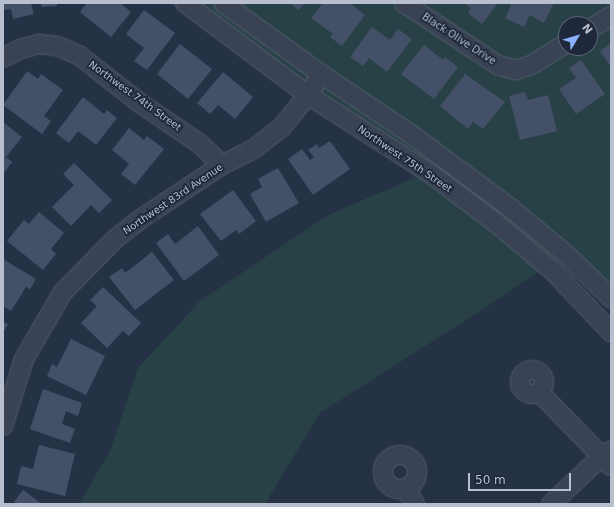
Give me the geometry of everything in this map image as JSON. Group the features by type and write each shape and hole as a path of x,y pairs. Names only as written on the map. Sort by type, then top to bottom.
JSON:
{"street":[{"name":"Northwest 75th Street","path":"186,3 308,95 431,174 496,223 554,272 611,332"},
{"path":"223,3 321,74 412,135 508,206 567,255 611,298"},
{"name":"Black Olive Drive","path":"404,3 498,65 516,70 533,64 558,48"},
{"path":"598,24 611,16"},
{"name":"Northwest 74th Street","path":"3,58 20,49 39,44 57,46 80,56 140,103 200,144 222,165"},
{"name":"Northwest 83rd Avenue","path":"3,426 24,359 63,292 115,239 142,218 222,165 255,148 281,128 308,95 321,74"},
{"path":"540,392 608,458 551,504"},
{"path":"406,488 415,504"}],"green space":[{"path":"171,3 611,3 611,287 572,249 482,310 320,413 265,504 79,504 110,451 138,368 200,301 328,215 416,177"}],"building":[{"path":"3,3 31,3 34,14 13,19 11,9 3,10"},
{"path":"41,3 57,3 57,6 41,7"},
{"path":"87,3 120,3 131,12 111,37 80,12"},
{"path":"289,3 304,3 299,10"},
{"path":"323,3 350,3 365,15 342,46 330,37 333,34 311,18"},
{"path":"464,3 498,3 482,24 468,13 471,8"},
{"path":"512,3 554,3 544,23 530,15 524,27 505,18"},
{"path":"144,10 175,33 147,70 134,61 144,48 126,34"},
{"path":"372,27 390,40 398,29 412,39 387,72 369,58 363,66 350,57"},
{"path":"611,43 611,67 600,51"},
{"path":"180,44 212,69 188,99 157,74"},
{"path":"424,45 443,60 445,57 458,67 434,99 401,74"},
{"path":"581,60 605,94 576,114 559,89 576,78 569,68"},
{"path":"27,71 38,79 41,74 63,90 44,116 51,121 42,134 3,105"},
{"path":"223,72 253,97 235,119 218,105 210,114 197,103"},
{"path":"465,74 505,102 483,129 473,122 468,129 440,106"},
{"path":"525,92 528,100 548,95 557,131 520,140 509,96"},
{"path":"83,97 104,114 107,110 117,118 96,145 78,131 69,143 56,133"},
{"path":"3,122 22,137 6,157 12,162 3,174"},
{"path":"129,128 144,140 147,136 164,149 135,185 121,174 129,164 112,150"},
{"path":"330,141 350,169 313,195 288,159 302,149 310,160 314,157 308,150 317,144 319,148"},
{"path":"74,163 112,200 99,213 91,205 71,226 52,207 74,185 63,174"},
{"path":"278,168 299,203 266,222 250,194 262,187 258,179"},
{"path":"233,190 256,221 239,234 236,230 221,241 200,214"},
{"path":"39,212 64,233 51,249 56,254 43,270 7,241 24,220 29,224"},
{"path":"198,226 219,255 184,281 156,243 168,234 175,244"},
{"path":"152,252 174,280 135,310 109,277 122,268 125,273"},
{"path":"3,259 36,279 30,289 26,287 11,311 3,306"},
{"path":"103,287 141,323 129,336 123,331 107,348 81,323 97,306 90,300"},
{"path":"3,322 8,324 3,333"},
{"path":"71,339 105,356 86,395 47,376 52,364 57,367"},
{"path":"43,389 82,403 78,416 66,411 62,424 75,429 70,443 30,429"},
{"path":"39,445 75,454 65,496 17,484 21,466 33,469"},
{"path":"23,490 42,504 17,504 14,502"}]}
